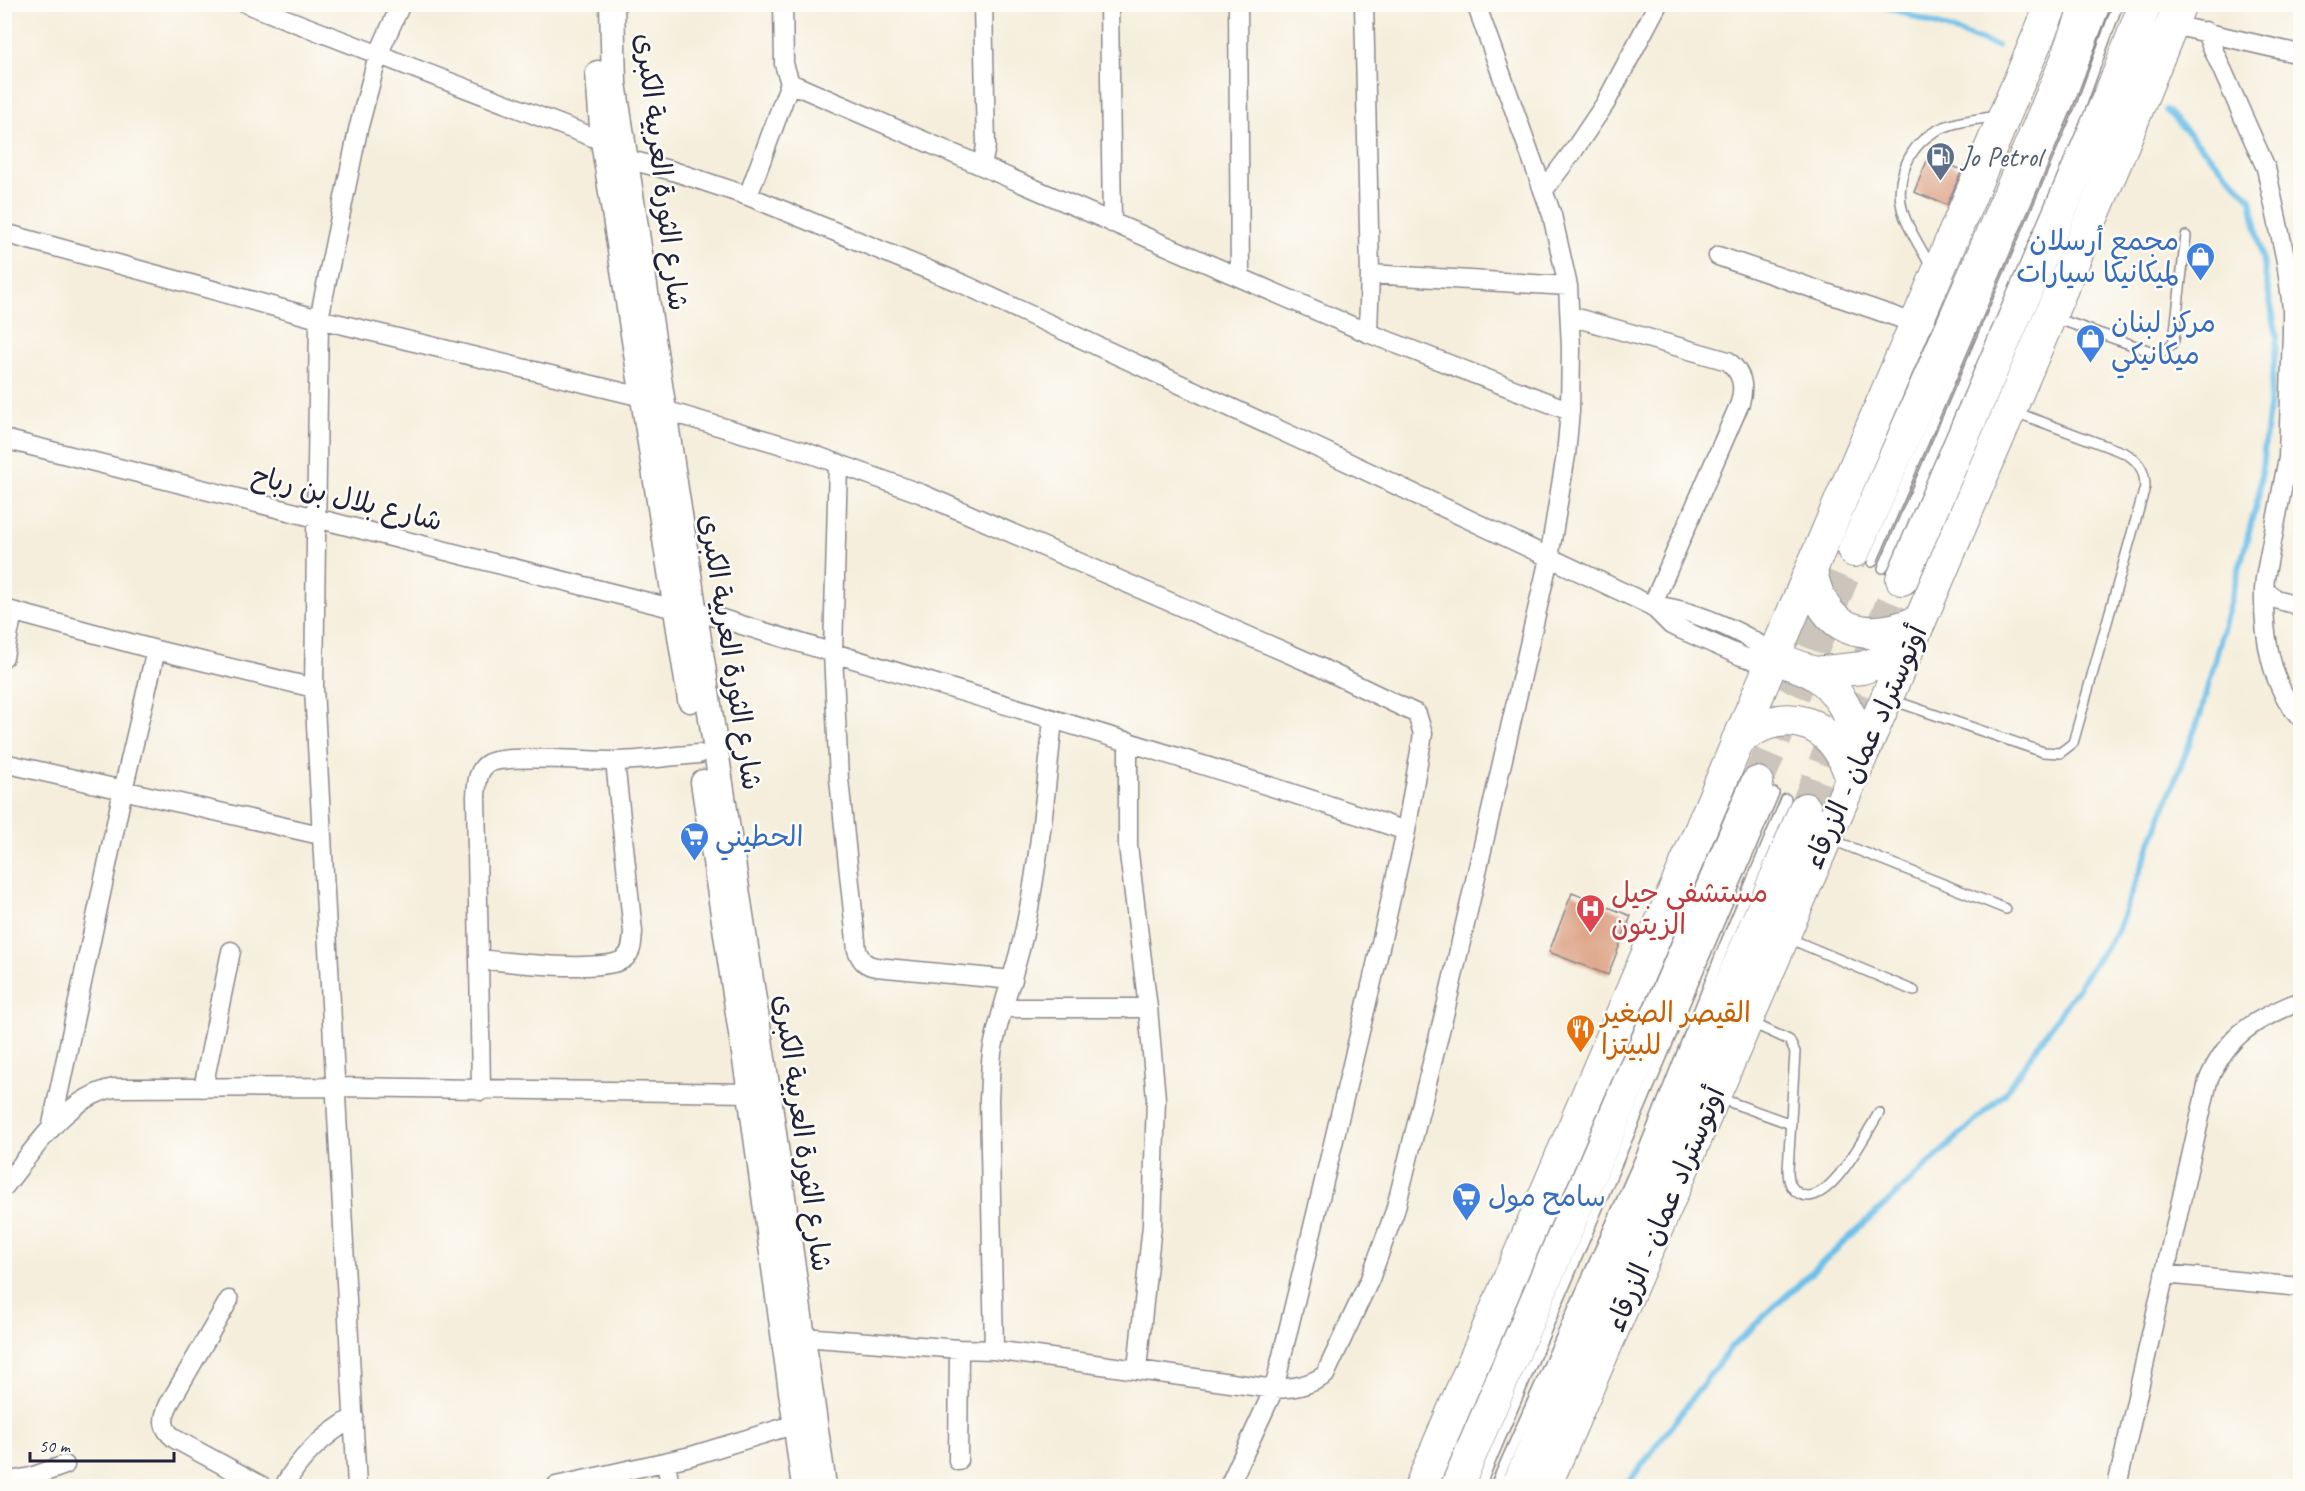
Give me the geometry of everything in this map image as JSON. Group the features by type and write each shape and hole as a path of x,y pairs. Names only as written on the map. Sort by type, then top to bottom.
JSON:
{"highway":[{"path":"1421,1486 2052,4"},
{"path":"1863,557 2087,4"},
{"name":"أوتوستراد عمان - الزرقاء","path":"1892,573 2117,78 2145,4"},
{"name":"أوتوستراد عمان - الزرقاء","path":"1545,1486 1887,698 2177,15"},
{"path":"1811,571 1815,591 1826,610 1841,624 1861,632 1882,634 1920,621"},
{"path":"1815,673 1862,668 1906,653"},
{"path":"1774,658 1815,673 1832,689 1857,728 1865,749"},
{"path":"1737,741 1754,728 1774,721 1796,721 1816,727 1833,740 1845,757 1851,777"},
{"path":"1457,1486 1766,788"},
{"name":"أوتوستراد عمان - الزرقاء","path":"1518,1486 1796,804"}],"main road":[{"name":"شارع الثورة العربية الكبرى","path":"596,4 603,141 642,398 684,610 759,1095 804,1486"},
{"name":"شارع الثورة العربية الكبرى","path":"612,4 614,82 664,410 699,754 803,1337 824,1486"}],"street":[{"path":"247,4 603,141"},
{"path":"357,1486 320,835 314,688 319,319 348,171 378,55 401,4"},
{"path":"748,196 790,83 783,54 783,4"},
{"path":"982,166 986,146 983,4"},
{"path":"1109,4 1112,223"},
{"path":"1238,4 1240,277"},
{"path":"1364,4 1370,274 1368,333"},
{"path":"803,1337 994,1350 1274,1389 1298,1388 1325,1375 1371,1279 1395,1211 1446,1007 1549,558 1566,455 1570,411 1568,286 1559,241 1544,190 1476,4"},
{"path":"1544,190 1605,104 1658,4"},
{"path":"2177,15 2205,31 2301,54"},
{"path":"2205,31 2266,168 2286,261 2296,331 2294,459 2265,578 2263,617 2268,647 2279,682 2293,710 2301,717"},
{"path":"790,83 1368,333 1570,411"},
{"path":"626,159 674,171 748,196 963,284 1652,606 1679,609 1748,637 1763,645 1774,658"},
{"path":"4,233 319,319 642,398"},
{"path":"1718,256 1917,324"},
{"path":"1370,274 1568,286"},
{"path":"1570,316 1728,361 1737,369 1742,379 1744,391 1740,403 1652,606"},
{"path":"664,410 838,463 944,504 1316,665 1417,714 1423,726 1423,734 1406,831 1274,1389 1229,1486"},
{"name":"شارع بلال بن رباح","path":"4,439 684,610 1128,741 1271,785 1406,831"},
{"path":"838,463 833,653 839,779 851,914 857,950 861,960 868,966 1013,980"},
{"path":"2264,590 2276,599 2301,606"},
{"path":"4,657 9,611 156,650 314,688"},
{"path":"51,1129 123,790 156,650"},
{"path":"994,1350 989,1099 992,1053 1024,931 1037,851 1053,719"},
{"path":"1128,741 1128,846 1148,1008 1156,1099 1152,1225 1137,1369"},
{"path":"481,1091 476,796 478,775 482,768 489,763 511,759 615,761 699,754"},
{"path":"478,959 560,965 606,965 618,962 630,952 633,932 615,761"},
{"path":"4,764 320,835"},
{"path":"203,1088 231,951"},
{"path":"2117,1486 2208,1081 2218,1058 2238,1036 2260,1019 2301,1002"},
{"path":"1004,1008 1148,1008"},
{"path":"4,1187 51,1129 73,1108 103,1090 114,1088 336,1087 759,1095"},
{"path":"2164,1274 2301,1287"},
{"path":"229,1300 170,1404 163,1424 175,1439 262,1486"},
{"path":"957,1461 959,1349"},
{"path":"284,1486 306,1454 328,1433 354,1417"},
{"path":"556,1486 579,1484 666,1462 796,1424"},
{"path":"666,1462 670,1486"},
{"path":"4,1482 31,1477 65,1465"}],"lane":[{"path":"1863,557 2067,108 2106,4"},
{"path":"1892,573 2079,109 2118,4"},
{"path":"1937,277 1905,219 1900,186 1904,170 1916,149 1934,132 1949,125 2005,115"},
{"path":"2050,316 2150,351 2165,352 2174,340 2186,236"},
{"path":"1887,698 2043,752 2060,753 2073,743 2145,487 2145,478 2138,463 2125,453 2010,410"},
{"path":"1480,1486 1766,788"},
{"path":"1495,1486 1641,1156 1723,949 1796,804"},
{"path":"1825,837 2006,909"},
{"path":"1783,936 1914,991"},
{"path":"1747,1021 1783,1037 1793,1046 1795,1059 1788,1178 1796,1192 1811,1196 1819,1193 1834,1180 1846,1166 1879,1113"},
{"path":"1714,1096 1791,1124"}],"building":[{"name":"Jo Petrol","path":"1929,156 1962,170 1947,205 1914,192"},
{"name":"مستشفى جيل الزيتون","path":"1572,893 1631,916 1608,975 1549,952"}],"waterway":[{"path":"1878,4 1997,46"},
{"path":"1626,1486 1731,1347 2004,1094 2117,931 2200,716 2259,494 2277,337 2251,199 2166,110"}],"tunnel":[{"path":"1757,783 1854,551"},
{"path":"1805,809 1902,579"}],"place":[{"name":"Jo Petrol","path":"1940,182"},
{"name":"مجمع أرسلان لميكانيكا سيارات","path":"2200,282"},
{"name":"مركز لبنان ميكانيكي","path":"2090,364"},
{"name":"الحطيني","path":"694,862"},
{"name":"مستشفى جيل الزيتون","path":"1590,934"},
{"name":"القيصر الصغير للبيتزا","path":"1580,1054"},
{"name":"سامح مول","path":"1467,1222"}]}
